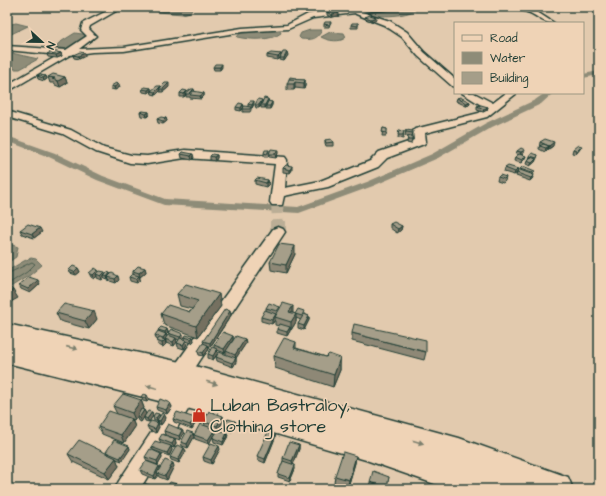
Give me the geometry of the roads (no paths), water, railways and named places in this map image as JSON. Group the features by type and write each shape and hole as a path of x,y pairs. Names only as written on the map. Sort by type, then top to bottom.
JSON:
{"highway":[{"path":"7,334 184,385 459,454 556,489"},
{"path":"7,352 184,385 498,489"}],"street":[{"path":"7,89 68,53 92,36 85,30 86,25 120,7"},
{"path":"7,48 68,53 92,50 124,49 242,30 288,27 311,16 391,7"},
{"path":"521,7 526,11 532,11 548,22"},
{"path":"352,11 387,22 404,35 421,54 454,83"},
{"path":"469,94 493,107"},
{"path":"7,114 67,132 100,150 130,158 147,160 184,154 269,161 281,160 278,198 322,184 374,164 383,155 420,142 419,131 483,115 511,94"},
{"path":"127,489 184,385 278,232"}],"water":[{"path":"160,7 193,7 190,12 183,14 158,12 156,10"},
{"path":"419,8 406,14 390,16 360,13"},
{"path":"16,23 28,26 7,36 7,25"},
{"path":"279,29 281,33 277,36 266,39 248,39 237,37 241,32"},
{"path":"310,30 322,30 316,38 313,39 301,39 299,37 301,33"},
{"path":"330,32 344,33 346,37 341,40 334,41 321,37"},
{"path":"75,33 89,35 70,48 56,47 59,43"},
{"path":"7,52 38,59 20,69 7,69"},
{"path":"7,243 18,247 16,257 7,263"},
{"path":"31,258 36,259 42,265 30,275 7,289 7,271"}],"waterway":[{"path":"584,76 599,73"},
{"path":"7,138 52,155 100,178 164,202 299,210 370,184 435,156 489,125 538,102 548,94"}],"tunnel":[{"path":"277,202 278,222"},
{"path":"278,222 278,232"}],"place":[{"name":"Luban Bastraloy, Clothing store","path":"199,415"}]}
